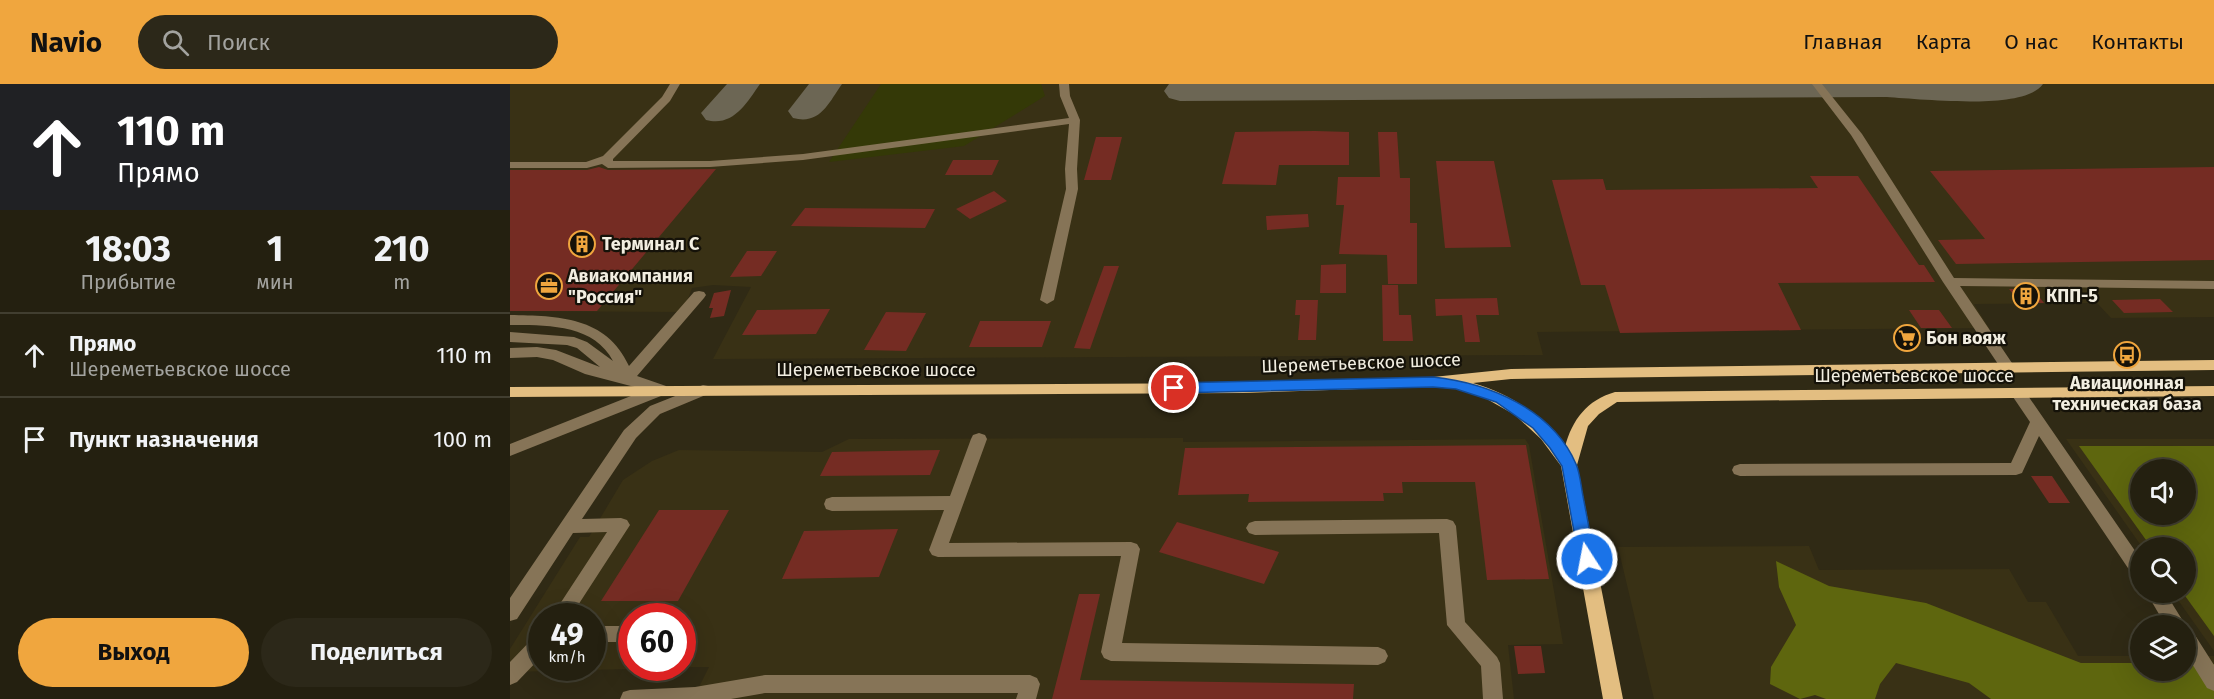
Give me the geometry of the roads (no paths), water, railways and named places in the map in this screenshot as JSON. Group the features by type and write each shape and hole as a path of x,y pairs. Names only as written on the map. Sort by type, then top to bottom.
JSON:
{"main road":[{"name":"Шереметьевское шоссе","path":"510,392 1243,388 1433,382 1511,374 2214,365"},
{"path":"1433,382 1479,390 1521,410 1538,424 1556,444 1569,465 1613,699"},
{"name":"Шереметьевское шоссе","path":"1569,465 1579,425 1585,416 1594,408 1615,397 2214,391"}],"street":[{"path":"607,161 666,99 675,84"},
{"path":"1047,300 1072,189 1075,120 1065,96 1064,84"},
{"path":"1817,84 1862,143 1950,282 2007,366"},
{"path":"510,165 586,165 607,161 710,164 803,157 1075,120"},
{"path":"1950,282 2214,285"},
{"path":"627,378 699,295"},
{"path":"510,321 552,321 580,327 612,348 627,378"},
{"path":"510,337 569,340 582,345 595,357 627,378"},
{"path":"510,353 537,352 556,355 590,370 627,378 661,390"},
{"path":"510,450 661,390"},
{"path":"510,613 611,459 630,434 655,410 681,397 703,390"},
{"path":"2019,394 2130,557"},
{"path":"1740,470 2016,469 2038,421"},
{"path":"979,439 938,550 1131,549 1112,652 1378,656"},
{"path":"510,441 531,441"},
{"path":"510,461 531,441"},
{"path":"832,504 956,503"},
{"path":"567,526 621,525 570,603"},
{"path":"1255,528 1447,526 1456,625 1490,663 1493,699"},
{"path":"2196,654 2214,682"},
{"path":"510,676 528,657"},
{"path":"630,699 695,696 765,684 1030,684 1026,699"}],"place":[{"name":"Терминал C","path":"582,244"},
{"name":"Авиакомпания \"Россия\"","path":"549,286"},
{"name":"КПП-5","path":"2026,296"},
{"name":"Бон вояж","path":"1907,338"},
{"name":"Авиационная техническая база","path":"2127,355"}]}
